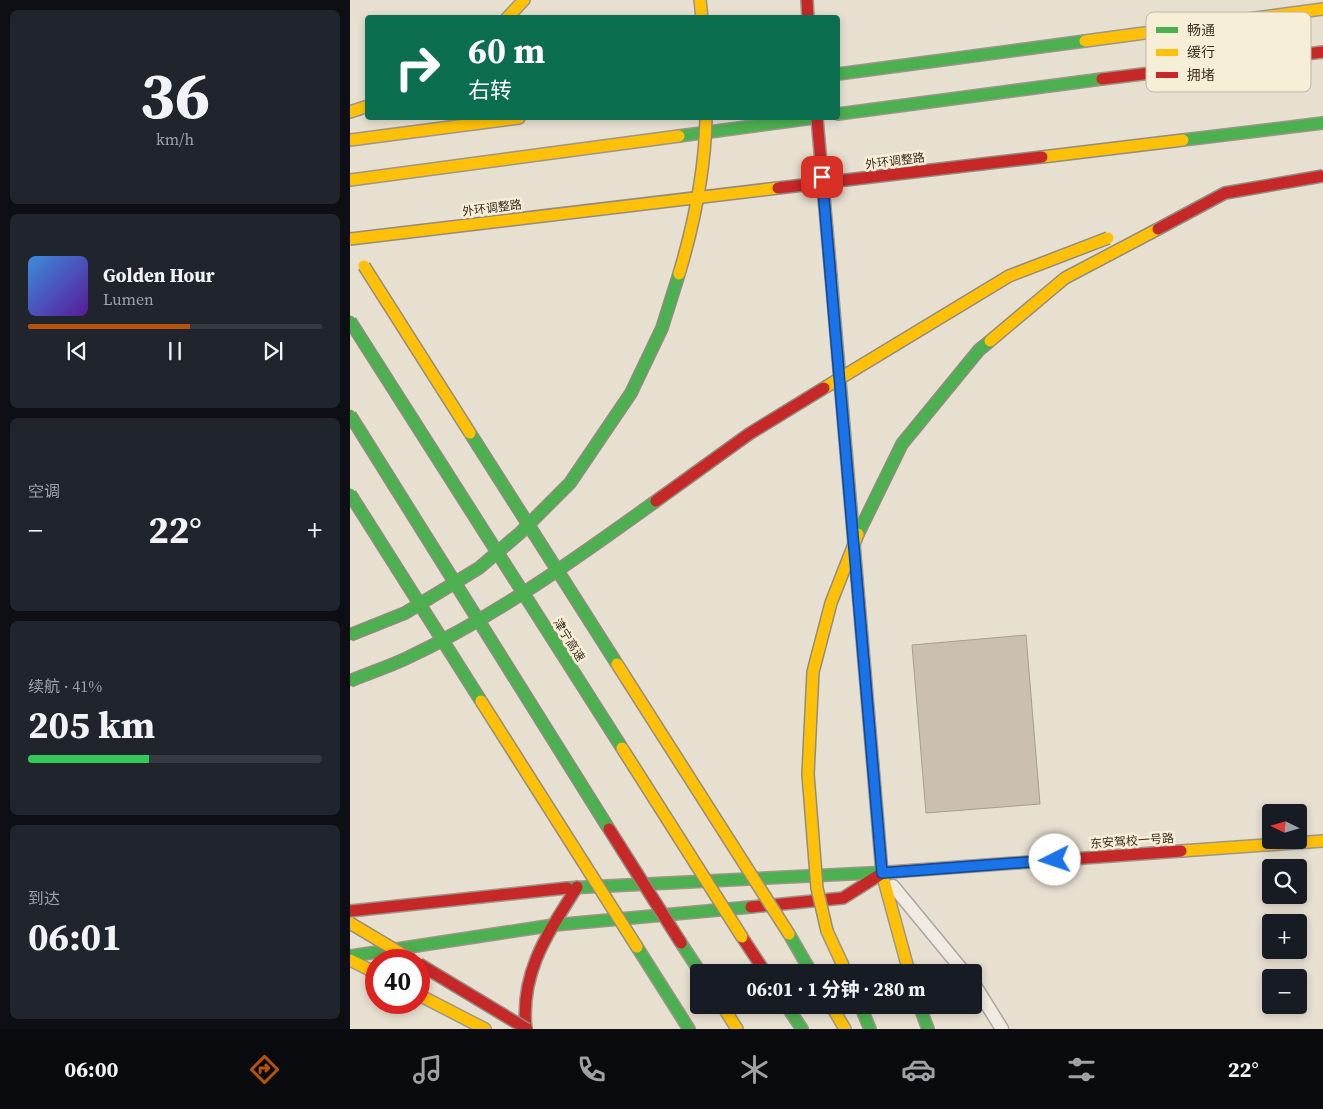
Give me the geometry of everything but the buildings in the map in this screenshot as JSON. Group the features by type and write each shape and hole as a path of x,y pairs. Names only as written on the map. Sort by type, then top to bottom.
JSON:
{"main road":[{"path":"510,15 524,0"},
{"path":"700,0 702,15"},
{"path":"807,0 808,15"},
{"path":"1300,12 1323,9"},
{"path":"840,74 1146,32"},
{"path":"840,114 1146,73"},
{"path":"350,112 365,107"},
{"path":"350,140 504,120"},
{"path":"350,635 405,613 479,568 520,534 570,482 631,393 662,328 688,244 705,155 706,120"},
{"path":"350,180 800,120"},
{"path":"815,120 882,873 907,964"},
{"name":"外环调整路","path":"356,251 1183,140 1323,123"},
{"path":"1135,228 1225,193 1323,176"},
{"path":"842,964 827,931 817,888 808,774 813,672 831,603 855,540 902,444 979,350 1065,278 1225,193"},
{"path":"350,681 407,658 506,604 594,546 748,434 1010,276 1117,234"},
{"path":"356,251 806,964"},
{"name":"津宁高速","path":"350,321 760,964"},
{"path":"350,415 695,964"},
{"path":"350,494 689,1029"},
{"name":"东安驾校一号路","path":"350,911 577,887 882,873 1323,840"},
{"path":"350,956 554,925 843,898 882,873"},
{"path":"526,1029 522,1012 532,965 577,887"},
{"path":"350,923 394,949"},
{"path":"350,960 365,968"},
{"path":"430,971 526,1029"},
{"path":"430,1001 485,1029"},
{"path":"728,1014 737,1029"},
{"path":"792,1014 802,1029"},
{"path":"836,1014 845,1029"},
{"path":"864,1014 870,1029"},
{"path":"922,1014 928,1029"}],"lane":[{"path":"882,873 957,964"},
{"path":"982,997 1002,1029"}],"traffic: fast":[{"path":"840,74 1085,41"},
{"path":"840,114 1102,79"},
{"path":"679,136 798,120"},
{"path":"1183,140 1323,123"},
{"path":"350,635 405,613 479,568 520,533 570,483 631,393 662,328 679,274"},
{"path":"831,276 857,579"},
{"path":"350,321 622,748"},
{"path":"858,534 902,444 979,350 990,341"},
{"path":"350,415 609,829"},
{"path":"470,433 617,664"},
{"path":"350,494 481,701"},
{"path":"350,681 407,658 472,624 566,565 656,501"},
{"path":"567,888 890,872"},
{"path":"350,956 554,925 751,907"},
{"path":"789,934 806,964"},
{"path":"681,943 695,964"},
{"path":"637,947 689,1029"},
{"path":"792,1014 802,1029"},
{"path":"864,1014 870,1029"},
{"path":"922,1014 928,1029"}],"traffic: slow":[{"path":"510,15 524,0"},
{"path":"700,0 702,15"},
{"path":"1301,12 1323,9"},
{"path":"1085,41 1146,33"},
{"path":"350,112 365,107"},
{"path":"350,140 504,120"},
{"path":"679,274 698,197 706,120"},
{"path":"350,180 679,136"},
{"path":"1042,157 1183,140"},
{"path":"350,239 778,188"},
{"path":"990,341 1065,278 1158,229"},
{"path":"824,388 1009,276 1108,238"},
{"path":"364,266 470,433"},
{"path":"827,931 817,888 808,774 813,672 831,603 858,534"},
{"path":"617,664 789,934"},
{"path":"481,701 637,947"},
{"path":"622,748 742,937"},
{"path":"875,790 882,873 907,964"},
{"path":"1181,851 1323,841"},
{"path":"350,923 394,949"},
{"path":"827,931 842,964"},
{"path":"350,960 365,968"},
{"path":"430,1001 485,1029"},
{"path":"728,1014 737,1029"},
{"path":"836,1014 845,1029"}],"traffic: jam":[{"path":"807,0 808,15"},
{"path":"1311,53 1323,52"},
{"path":"1102,79 1146,74"},
{"path":"817,120 831,276"},
{"path":"778,188 1042,157"},
{"path":"1158,229 1225,193 1323,176"},
{"path":"656,501 749,434 824,388"},
{"path":"857,579 875,790"},
{"path":"609,829 681,943"},
{"path":"890,872 1181,851"},
{"path":"751,907 843,898 881,874"},
{"path":"526,1029 525,1008 527,989 538,954 577,887"},
{"path":"350,911 567,888"},
{"path":"742,937 760,964"},
{"path":"430,971 527,1029"}],"route":[{"path":"822,177 882,873 1055,860"}]}
